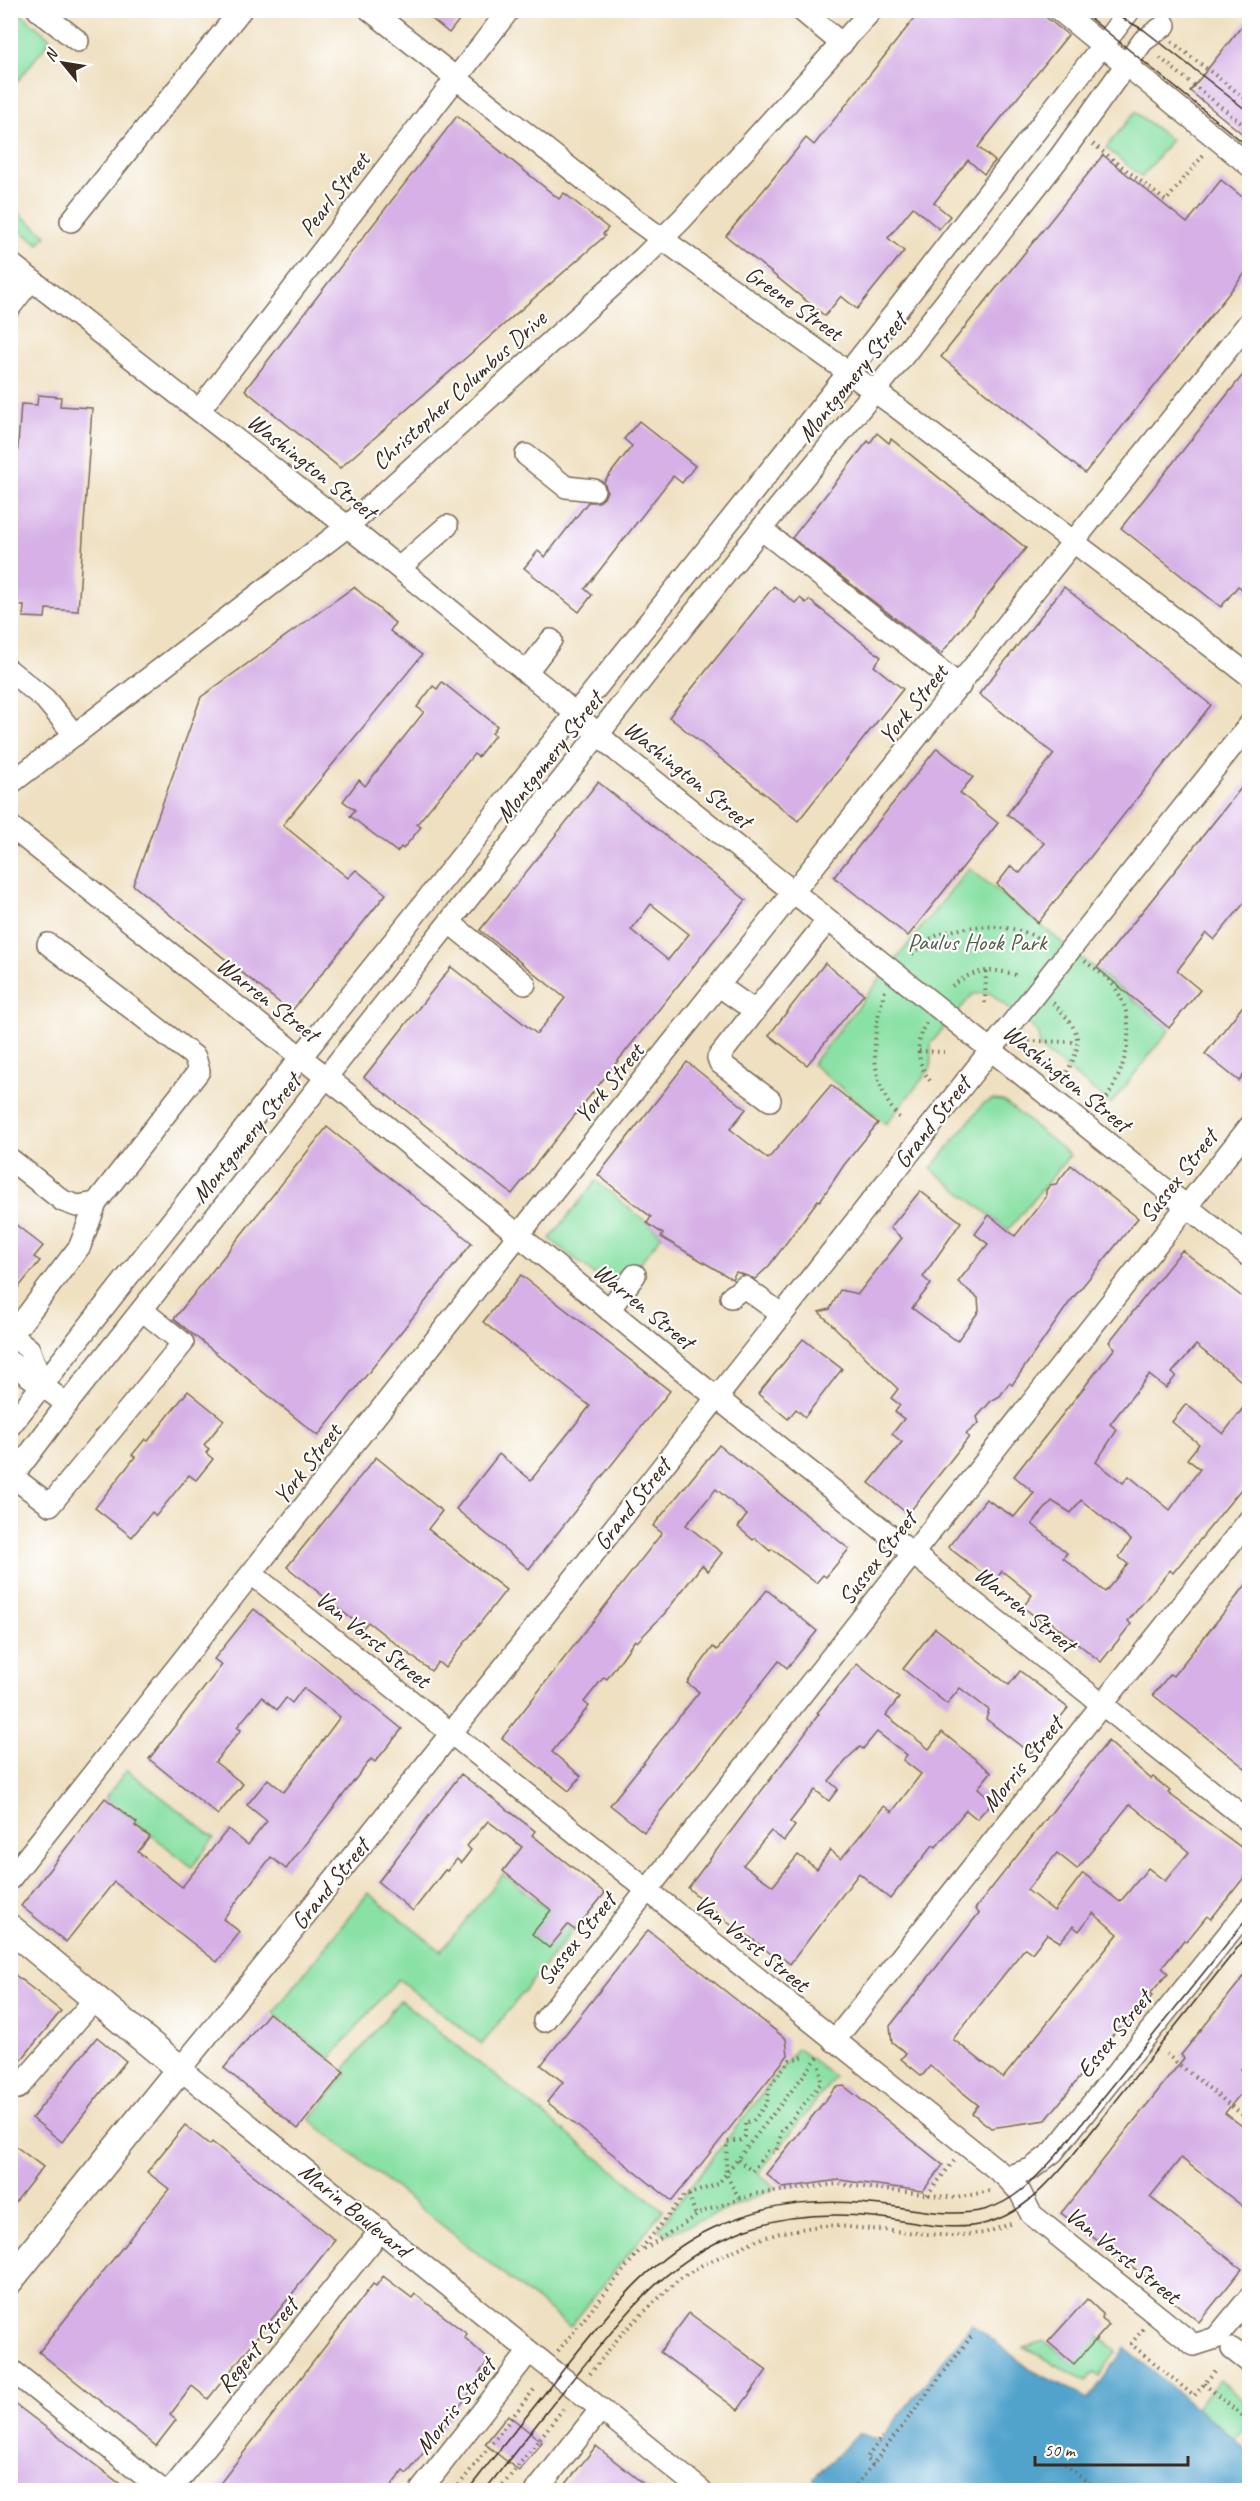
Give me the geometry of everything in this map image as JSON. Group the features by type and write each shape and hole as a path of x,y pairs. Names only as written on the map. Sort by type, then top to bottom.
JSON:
{"main road":[{"name":"Marin Boulevard","path":"10,1928 180,2069"},
{"name":"Grand Street","path":"10,2280 180,2069"}],"street":[{"path":"38,10 78,40"},
{"path":"71,221 242,10"},
{"name":"Greene Street","path":"370,10 455,79 662,239 875,392 1250,676"},
{"name":"Pearl Street","path":"200,409 509,10"},
{"path":"801,10 842,44"},
{"name":"Christopher Columbus Drive","path":"10,784 348,526 662,239 872,10"},
{"path":"1059,10 1250,166"},
{"path":"1123,13 1143,41"},
{"name":"Montgomery Street","path":"10,1426 575,713 849,373 1102,46 1123,13"},
{"name":"Montgomery Street","path":"12,1478 67,1404 760,529 875,392 1059,158 1143,41 1168,34"},
{"name":"Washington Street","path":"10,263 348,526 599,735 1250,1257"},
{"path":"10,307 32,280"},
{"name":"York Street","path":"10,1879 517,1236 1076,542 1250,321"},
{"path":"526,455 566,487 594,490"},
{"path":"399,568 447,526"},
{"path":"760,529 960,686"},
{"path":"526,673 551,640"},
{"path":"10,671 45,699 75,735"},
{"name":"Grand Street","path":"180,2069 449,1734 990,1048 1250,724"},
{"name":"Warren Street","path":"10,826 327,1078 716,1397 1250,1822"},
{"path":"770,1100 720,1063 718,1058 828,920"},
{"path":"450,923 525,984"},
{"path":"42,1384 29,1349 11,1334 80,1246 96,1203 199,1071 195,1057 48,944"},
{"path":"719,986 755,1011"},
{"name":"Sussex Street","path":"544,2021 1250,1126"},
{"path":"10,1159 63,1201 77,1206 96,1203"},
{"path":"609,1311 635,1275"},
{"path":"730,1297 744,1287 781,1314"},
{"path":"12,1478 50,1505 183,1343 142,1310"},
{"path":"10,1362 67,1404"},
{"name":"Morris Street","path":"834,2041 1250,1519"},
{"name":"Van Vorst Street","path":"252,1574 834,2041 998,2184 1020,2192 1031,2214 1194,2345 1224,2344"},
{"name":"Essex Street","path":"998,2184 1031,2169 1053,2152 1250,1906"},
{"path":"10,2082 18,2088 96,1998"},
{"name":"Marin Boulevard","path":"180,2069 381,2230 528,2353 701,2490"},
{"name":"Regent Street","path":"171,2490 381,2230"},
{"path":"1250,2297 1224,2344 1250,2363"},
{"name":"Morris Street","path":"421,2490 528,2353"},
{"path":"10,2369 162,2490"},
{"path":"537,2490 600,2410"}],"path":[{"path":"1168,34 1250,102"},
{"path":"1160,58 1250,130"},
{"path":"1093,143 1166,201 1206,151"},
{"path":"912,954 929,940 966,929 1017,930 1032,933 1042,941"},
{"path":"1084,961 1107,978 1124,1002 1129,1032 1124,1064 1116,1086 1100,1108"},
{"path":"985,1003 986,970"},
{"path":"952,986 969,973 986,970 1016,975"},
{"path":"885,991 874,1040 875,1068 889,1105 902,1121"},
{"path":"1052,1003 1073,1023 1077,1042 1076,1057 1064,1077"},
{"path":"926,1023 921,1031 919,1051 923,1072 932,1083"},
{"path":"1029,1041 1077,1042"},
{"path":"919,1051 944,1052"},
{"path":"10,1587 18,1593"},
{"path":"1166,2054 1250,2121"},
{"path":"739,2198 726,2174 728,2142 742,2139 745,2136 745,2122 753,2121 767,2103 770,2085 790,2060 807,2055"},
{"path":"558,2351 684,2196 718,2184 818,2057"},
{"path":"738,2160 752,2171 768,2151 776,2152 783,2131 821,2083 820,2066"},
{"path":"927,2195 954,2161"},
{"path":"639,2251 696,2216 739,2198 768,2192 838,2184 958,2198 998,2184"},
{"path":"689,2195 696,2216"},
{"path":"590,2375 623,2332 679,2279 702,2265 757,2240 783,2232 825,2225 951,2236 985,2233 1014,2222"},
{"path":"1143,2329 1131,2344 1194,2396 1215,2371"},
{"path":"853,2490 970,2337"},
{"path":"1204,2384 1250,2422"},
{"path":"455,2490 536,2387"},
{"path":"499,2490 563,2409"},
{"path":"873,2464 866,2459 882,2437"},
{"path":"1065,2464 1097,2490"}],"green space":[{"path":"11,10 18,11 51,39 11,89"},
{"path":"1135,112 1171,140 1142,177 1106,148"},
{"path":"10,206 46,235 39,244 11,224"},
{"name":"Paulus Hook Park","path":"969,868 1170,1029 1111,1104 1039,1047 1039,1033 990,993 973,994 931,1043 931,1068 886,1124 812,1064"},
{"path":"992,1100 1003,1101 1070,1155 1008,1230 931,1169 983,1104"},
{"path":"596,1181 662,1235 616,1292 550,1239"},
{"path":"127,1770 214,1838 192,1867 105,1798"},
{"path":"503,1874 573,1930 482,2044 398,1979 330,2059 273,2013 368,1893 441,1951"},
{"path":"400,2000 663,2210 570,2327 310,2120 347,2073 344,2070"},
{"path":"797,2048 835,2077 758,2174 776,2188 666,2235 658,2229"},
{"path":"1099,2336 1116,2351 1099,2376 1093,2373 1086,2381 1024,2347 1044,2341 1068,2358"},
{"path":"1220,2380 1249,2405 1249,2423 1234,2439 1196,2407"}],"water":[{"path":"972,2324 1031,2370 1089,2399 1125,2348 1249,2452 1249,2490 815,2490 814,2478 859,2433 879,2441"}],"building":[{"path":"421,10 467,10 449,33"},
{"path":"921,10 1037,10 1068,35 978,147 995,161 984,174 968,160 934,203 950,216 939,229 913,207 888,238 904,251 857,309 841,296 825,316 726,236 806,138 814,145"},
{"path":"1250,16 1250,140 1190,91"},
{"path":"457,116 559,199 564,193 608,228 603,234 605,236 340,468 245,390"},
{"path":"1103,155 1187,223 1221,180 1250,203 1250,267 1085,473 941,357"},
{"path":"1250,366 1250,595 1238,586 1221,607 1121,528"},
{"path":"38,395 61,397 60,406 92,408 78,611 46,609 45,618 23,617 24,606 10,605 10,471 16,472 21,404 37,405"},
{"path":"639,421 695,466 682,483 673,476 585,589 592,595 579,612 524,568 538,551 545,557 588,502 599,502 604,498 607,491 604,482 632,446 624,439"},
{"path":"877,433 889,443 891,439 1026,548 941,654 792,538 868,441 870,443"},
{"path":"774,586 795,603 800,598 806,603 809,600 881,657 874,666 903,689 798,821 669,717"},
{"path":"354,587 395,623 390,631 422,655 283,825 348,878 356,870 386,894 291,1012 133,885 201,697"},
{"path":"1064,587 1211,705 1038,923 997,884 1011,866 1020,873 1044,843 1007,814 1054,754 979,694"},
{"path":"442,682 497,726 492,733 495,735 478,757 474,754 417,824 421,827 403,849 401,847 397,852 350,816 355,810 343,801 359,780 365,786 424,712 417,707 433,686 437,689"},
{"path":"937,748 973,777 960,793 998,823 908,936 834,877"},
{"path":"1250,777 1250,896 1214,940 1206,933 1177,971 1200,990 1169,1028 1097,968"},
{"path":"598,782 746,900 512,1194 364,1077 451,967 537,1034 565,998 480,930","holes":["651,904 689,934 668,960 631,930"]},
{"path":"825,963 864,994 807,1065 769,1035"},
{"path":"1250,997 1250,1067 1239,1081 1205,1054"},
{"path":"687,1062 746,1109 730,1129 768,1159 831,1085 878,1123 769,1266 755,1279 736,1272 732,1279 661,1237 663,1234 647,1223 651,1217 598,1175"},
{"path":"327,1127 472,1243 318,1436 174,1319"},
{"path":"1071,1165 1138,1218 1069,1303 1012,1385 1009,1383 1000,1396 991,1401 977,1417 979,1423 966,1434 969,1437 908,1514 869,1483 902,1442 892,1434 904,1419 895,1412 900,1405 891,1398 898,1389 819,1312 830,1309 840,1290 858,1294 902,1238 890,1228 920,1191 961,1222 923,1277 931,1284 912,1308 957,1341 979,1311 978,1298 958,1282 988,1244 975,1234 989,1215 1015,1236 1046,1197 1046,1190 1050,1185 1056,1184"},
{"path":"10,1220 43,1246 34,1257 40,1261 10,1298"},
{"path":"1182,1250 1250,1303 1250,1388 1196,1345 1172,1373 1176,1376 1166,1388 1149,1375 1110,1424 1117,1430 1096,1462 1123,1483 1129,1476 1170,1510 1200,1469 1187,1459 1199,1444 1172,1422 1186,1404 1223,1434 1250,1399 1250,1478 1173,1573 1170,1570 1128,1621 1131,1624 1101,1662 1051,1622 1047,1626 1023,1607 1032,1595 1002,1571 994,1582 948,1547 986,1499 1014,1517 1034,1493 1014,1476 1115,1348 1109,1342","holes":["1081,1500 1131,1540 1119,1557 1128,1564 1105,1592 1063,1558 1067,1553 1032,1524 1052,1501 1071,1513"]},
{"path":"521,1275 670,1391 529,1569 456,1509 499,1454 531,1480 590,1406 483,1322"},
{"path":"803,1339 842,1369 805,1417 796,1409 788,1419 758,1394"},
{"path":"188,1391 224,1420 204,1445 209,1449 206,1453 213,1459 196,1480 189,1475 156,1516 152,1512 132,1537 95,1508 135,1457 132,1455 145,1439 148,1441"},
{"path":"719,1445 849,1549 826,1577 823,1575 816,1583 772,1549 770,1551 755,1538 753,1540 738,1527 747,1515 716,1489 686,1525 722,1553 708,1571 702,1565 665,1613 637,1642 635,1640 607,1679 604,1677 584,1702 589,1706 552,1752 581,1776 569,1791 502,1738 662,1533 653,1526"},
{"path":"376,1457 442,1511 428,1529 506,1590 445,1668 438,1662 431,1671 368,1622 363,1628 287,1567"},
{"path":"1250,1580 1250,1772 1153,1695 1170,1674 1173,1676"},
{"path":"767,1590 817,1631 787,1668 779,1661 644,1832 610,1805 699,1692 687,1683 713,1647 717,1650"},
{"path":"254,1609 402,1729 375,1762 371,1759 286,1869 271,1857 223,1919 240,1932 217,1962 114,1882 66,1942 21,1906 105,1798 137,1823 135,1826 150,1837 138,1852 182,1887 228,1829 248,1845 267,1821 247,1805 268,1779 284,1792 340,1717 303,1688 292,1703 286,1698 277,1710 262,1697 237,1727 241,1730 215,1762 243,1784 218,1815 149,1759 222,1665 214,1659"},
{"path":"935,1628 1009,1685 1020,1671 1068,1708 1031,1754 986,1719 989,1710 960,1688 947,1704 903,1669"},
{"path":"857,1664 899,1698 886,1715 929,1749 942,1732 991,1772 978,1788 993,1801 977,1819 966,1810 936,1847 933,1845 890,1899 859,1873 790,1964 778,1955 776,1958 740,1929 738,1931 688,1888 819,1714 817,1713","holes":["877,1732 907,1755 903,1760 921,1774 892,1812 884,1806 841,1859 830,1850 817,1869 798,1855 773,1886 743,1865 771,1831 784,1841 795,1826 790,1822 815,1790 829,1801 838,1789 829,1781 850,1756 860,1747 863,1749"]},
{"path":"1108,1741 1151,1779 1153,1777 1170,1791 1168,1793 1250,1854 1250,1870 1211,1919 1207,1916 1186,1942 1184,1940 1162,1968 1168,1973 1150,1994 1152,1996 1123,2029 1119,2027 1046,2120 991,2128 972,2113 978,2105 930,2066 922,2076 901,2059 906,2053 892,2042 890,2026 979,1913 975,1909","holes":["1130,1804 1189,1852 1165,1881 1148,1868 1120,1902 1083,1873 1054,1911 1027,1890 1057,1853 1077,1869","1093,1913 1118,1934 1003,2078 953,2039 1025,1948 1032,1953 1047,1934 1060,1942 1073,1926 1079,1931"]},
{"path":"461,1774 535,1831 532,1835 605,1893 575,1930 568,1925 549,1948 532,1934 551,1910 503,1871 522,1847 488,1821 467,1846 471,1850 461,1863 457,1859 447,1871 445,1870 413,1911 378,1882"},
{"path":"648,1930 786,2039 788,2055 672,2201 547,2102 563,2082 541,2065"},
{"path":"1250,1969 1250,2060 1241,2069 1250,2076 1250,2082 1225,2113 1250,2132 1250,2212 1181,2158 1150,2197 1242,2269 1199,2322 1169,2298 1171,2296 1061,2213 1184,2058 1181,2055"},
{"path":"10,1971 61,2011 13,2070 10,2069"},
{"path":"269,2013 344,2072 298,2129 224,2068"},
{"path":"97,2037 126,2061 62,2142 32,2118"},
{"path":"844,2086 943,2165 923,2191 839,2180 783,2188 766,2174 836,2087"},
{"path":"185,2125 210,2145 212,2142 335,2240 208,2399 192,2386 170,2415 176,2420 156,2446 39,2352 169,2189 147,2172"},
{"path":"10,2142 43,2167 10,2209"},
{"path":"383,2276 412,2298 415,2294 467,2334 464,2337 489,2360 479,2373 483,2376 407,2474 403,2471 388,2490 215,2490 373,2284 376,2286"},
{"path":"1087,2299 1103,2314 1102,2318 1109,2325 1074,2364 1048,2342"},
{"path":"689,2313 767,2370 738,2410 660,2352"},
{"path":"10,2400 128,2490 10,2490"},
{"path":"508,2415 542,2442 519,2471 485,2444"},
{"path":"596,2446 651,2490 561,2490"}],"tram line":[{"path":"1080,10 1250,148"},
{"path":"1107,10 1144,30 1250,113"},
{"path":"468,2490 613,2309 649,2272 690,2240 734,2219 778,2207 844,2202 961,2213 984,2210 1015,2195 1056,2156 1250,1915"},
{"path":"485,2490 634,2306 672,2271 717,2242 759,2225 808,2216 874,2217 959,2227 987,2223 1024,2205 1072,2156 1250,1932"}]}
